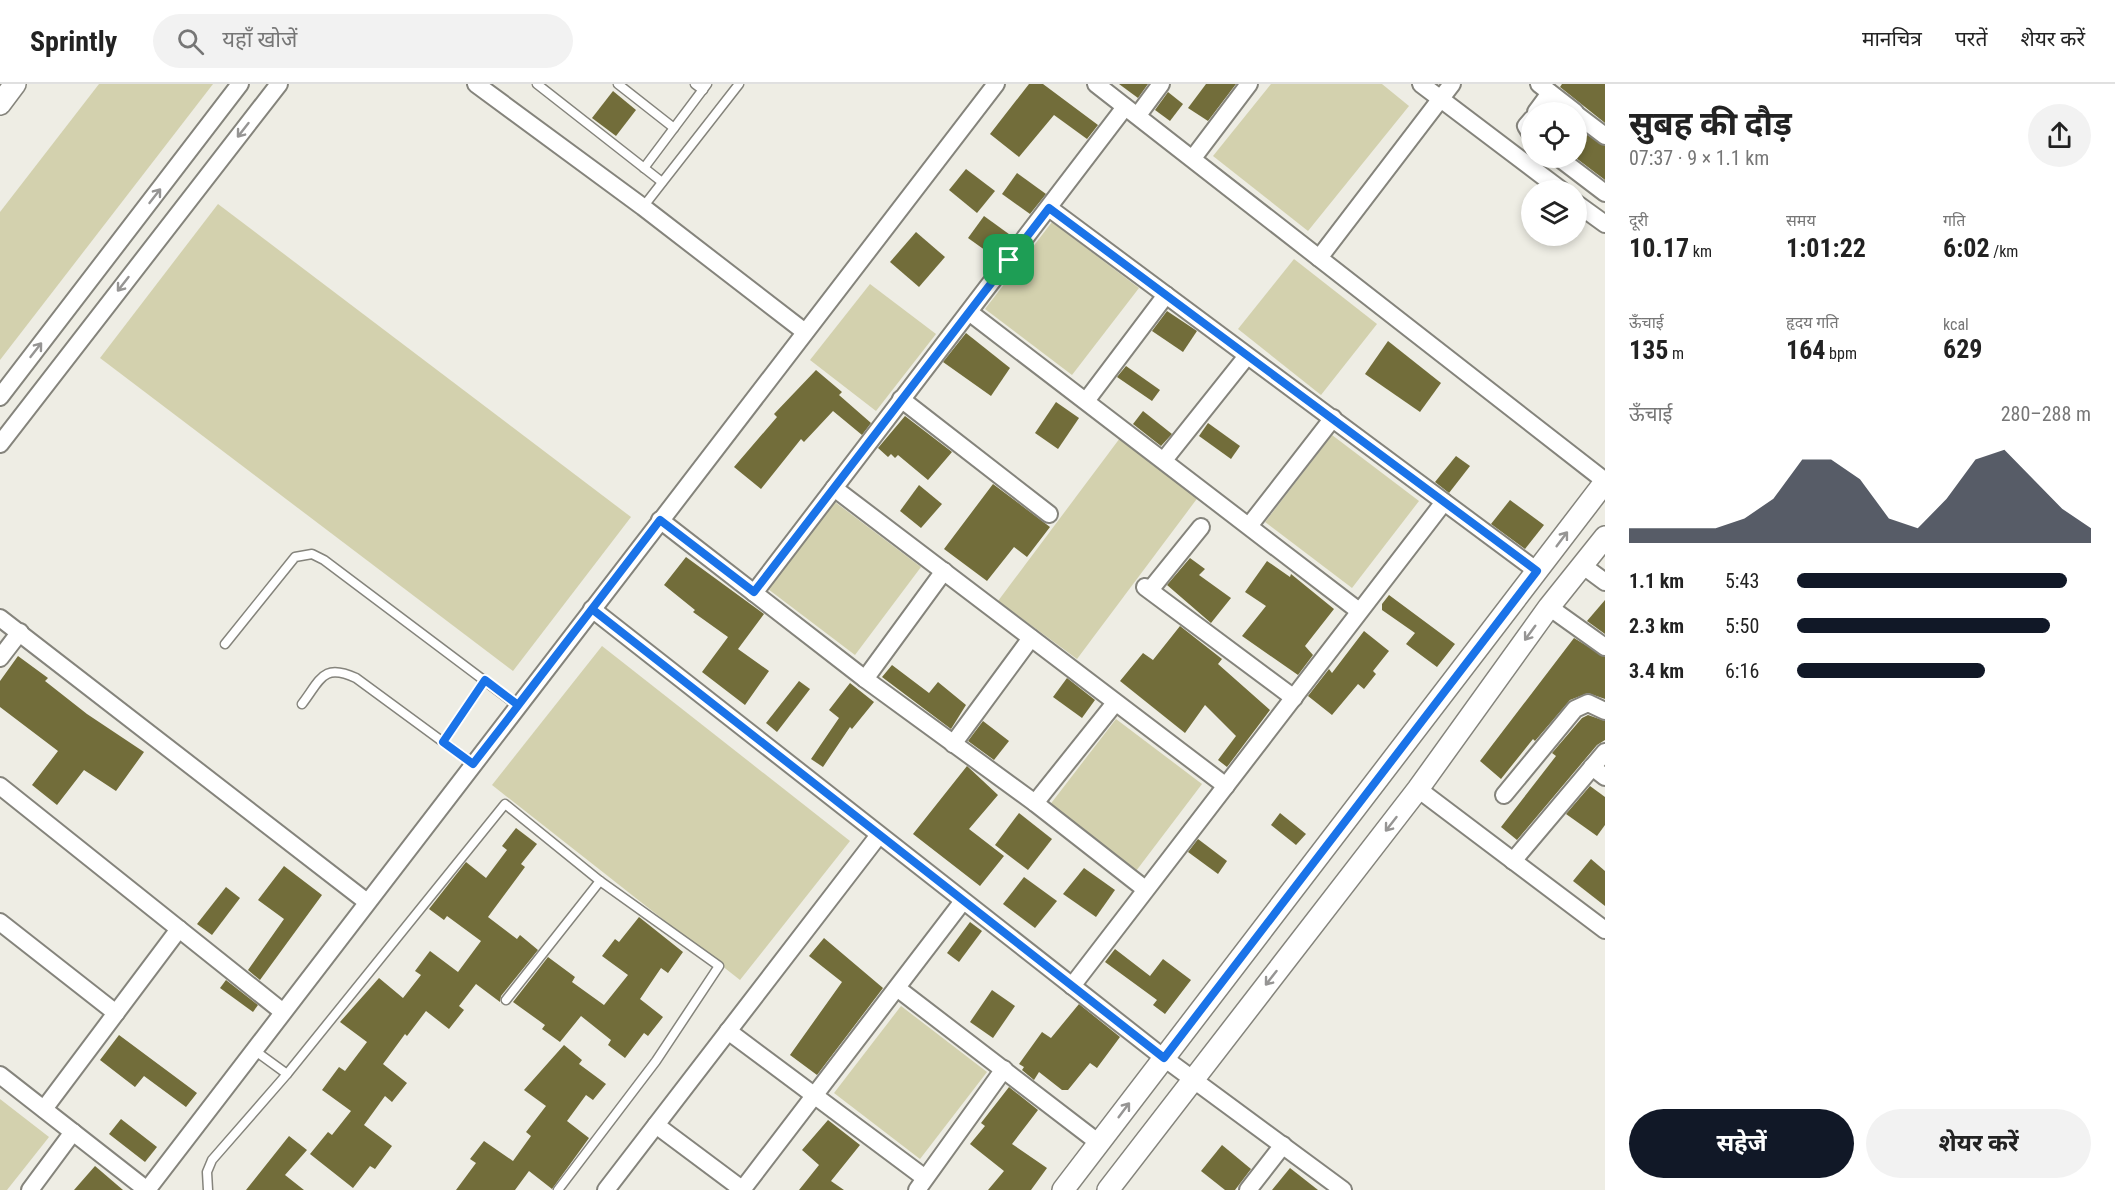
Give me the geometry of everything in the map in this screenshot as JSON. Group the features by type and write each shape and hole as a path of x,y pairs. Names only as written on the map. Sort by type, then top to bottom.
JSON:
{"street":[{"path":"0,104 15,84"},
{"path":"0,397 240,84"},
{"path":"0,444 279,84"},
{"path":"476,84 643,207 804,332"},
{"path":"0,1075 147,1190 996,84"},
{"path":"1063,1190 1605,481 1096,84"},
{"path":"754,592 1049,208 1131,111 1161,84"},
{"path":"1193,158 1249,84"},
{"path":"1421,84 1548,180"},
{"path":"1319,258 1452,84"},
{"path":"1545,89 1562,102"},
{"path":"1587,122 1605,136"},
{"path":"1572,168 1605,193"},
{"path":"1049,208 1537,571"},
{"path":"1587,211 1605,224"},
{"path":"1086,401 1166,295"},
{"path":"969,312 1359,611"},
{"path":"1164,460 1247,356"},
{"path":"901,399 1049,514"},
{"path":"1249,526 1333,418"},
{"path":"834,488 1226,786"},
{"path":"1072,986 1444,502"},
{"path":"660,520 865,679 1035,803 1145,889"},
{"path":"1201,526 1147,589 1294,698"},
{"path":"1108,1190 1418,789 1549,607 1605,537"},
{"path":"1582,565 1605,582"},
{"path":"865,679 944,571"},
{"path":"1549,607 1605,647"},
{"path":"592,609 1164,1058 1343,1190"},
{"path":"0,618 367,902"},
{"path":"0,658 20,632"},
{"path":"953,744 1031,638"},
{"path":"1035,803 1115,703"},
{"path":"1504,795 1575,709 1588,703 1605,711"},
{"path":"1513,861 1599,772 1605,752"},
{"path":"0,786 283,1012"},
{"path":"1418,789 1605,930"},
{"path":"606,1190 879,835"},
{"path":"656,1125 742,1190 963,901"},
{"path":"0,922 116,1013"},
{"path":"44,1109 179,929"},
{"path":"897,988 1099,1143"},
{"path":"728,1031 815,1096 921,1184 1004,1069"},
{"path":"30,1190 73,1132"},
{"path":"1248,1190 1283,1145"}],"lane":[{"path":"537,84 662,182"},
{"path":"618,84 674,128"},
{"path":"643,207 739,84"},
{"path":"644,168 702,86"},
{"path":"225,644 295,557 312,554 324,560 518,705"},
{"path":"302,704 326,674 338,670 356,678 473,764"},
{"path":"443,742 485,680"},
{"path":"208,1190 207,1172 212,1160 287,1074 505,804 600,880 719,966 656,1061 558,1190"},
{"path":"506,1000 600,880"},
{"path":"254,1050 287,1074"}],"shaded area":[{"path":"99,84 213,84 0,360 0,212"},
{"path":"1271,84 1382,84 1409,106 1308,231 1213,156"},
{"path":"218,204 631,517 513,671 100,358"},
{"path":"1052,222 1139,288 1072,375 985,309"},
{"path":"1294,259 1377,324 1321,395 1238,329"},
{"path":"870,284 936,334 876,411 810,360"},
{"path":"1126,430 1205,488 1077,659 998,601"},
{"path":"1332,435 1419,501 1352,588 1265,522"},
{"path":"835,502 921,567 855,655 768,589"},
{"path":"602,646 850,841 740,980 492,785"},
{"path":"1116,719 1202,784 1136,871 1049,806"},
{"path":"901,1006 987,1072 920,1159 834,1093"},
{"path":"0,1099 49,1137 7,1190 0,1190"}],"building":[{"path":"1029,84 1043,84 1098,125 1087,139 1054,115 1019,157 990,134"},
{"path":"1119,84 1148,84 1138,98"},
{"path":"1206,84 1236,84 1208,121 1188,108"},
{"path":"1562,84 1605,84 1605,123 1587,109 1587,102 1579,102 1560,87"},
{"path":"613,91 636,110 616,136 592,118"},
{"path":"1168,92 1183,104 1170,121 1155,110"},
{"path":"1587,135 1605,146 1605,180 1587,166"},
{"path":"966,169 995,191 977,213 949,190"},
{"path":"1017,173 1046,194 1030,214 1002,194"},
{"path":"984,216 1013,237 996,258 968,238"},
{"path":"916,232 945,257 919,287 890,262"},
{"path":"1167,311 1197,331 1183,352 1152,331"},
{"path":"966,333 1010,368 991,396 943,362"},
{"path":"1388,341 1441,383 1420,412 1365,374"},
{"path":"1126,366 1160,390 1152,401 1117,377"},
{"path":"816,370 842,392 839,395 871,423 862,435 833,411 804,442 801,439 761,489 734,467 777,417 774,414"},
{"path":"1056,402 1079,418 1058,449 1035,433"},
{"path":"1143,411 1172,434 1161,446 1133,424"},
{"path":"905,416 952,452 928,480 898,455 895,458 891,454 888,457 878,448"},
{"path":"1208,423 1240,446 1231,459 1199,436"},
{"path":"1456,456 1470,466 1449,493 1435,482"},
{"path":"993,484 1050,527 1027,557 1014,547 987,581 944,549"},
{"path":"919,485 942,504 921,528 900,511"},
{"path":"1510,500 1544,525 1525,549 1491,524"},
{"path":"686,557 764,614 738,649 769,671 745,705 702,672 728,637 693,612 695,610 664,585"},
{"path":"1190,558 1205,569 1199,575 1231,598 1211,623 1167,585"},
{"path":"1267,561 1290,577 1291,574 1334,609 1305,646 1313,655 1298,675 1242,636 1266,606 1245,592"},
{"path":"1389,595 1455,644 1437,667 1406,644 1415,633 1382,610 1382,604"},
{"path":"1605,600 1605,634 1587,621"},
{"path":"1180,626 1222,659 1218,664 1270,710 1227,767 1218,760 1236,736 1205,705 1185,733 1120,681 1143,653 1153,660"},
{"path":"1364,631 1389,651 1373,671 1376,674 1364,689 1358,684 1332,715 1308,696 1329,669 1332,673"},
{"path":"1574,638 1605,657 1605,699 1588,693 1570,700 1535,741 1533,739 1501,779 1480,761"},
{"path":"18,656 48,678 45,681 87,714 144,752 116,791 84,770 57,805 32,785 58,751 0,707 0,681"},
{"path":"892,665 929,693 938,682 966,705 951,729 882,677"},
{"path":"1067,678 1095,700 1082,718 1053,697"},
{"path":"799,681 810,689 777,732 766,723"},
{"path":"850,683 874,702 852,729 850,727 823,767 811,759 839,718 829,710"},
{"path":"1588,715 1605,721 1605,740 1597,745 1517,840 1501,827 1556,756 1552,753 1582,718"},
{"path":"983,721 1009,741 994,760 968,741"},
{"path":"967,766 998,795 969,829 1004,856 980,886 913,834"},
{"path":"1590,786 1605,797 1605,825 1597,836 1566,814"},
{"path":"1019,813 1052,839 1028,870 995,845"},
{"path":"1280,813 1306,834 1296,845 1271,825"},
{"path":"516,828 537,844 521,864 525,867 488,917 517,939 520,935 538,950 501,996 500,1002 476,984 459,1006 464,1010 449,1029 426,1011 407,1036 405,1034 383,1064 407,1083 392,1102 385,1096 364,1125 392,1146 375,1169 370,1166 353,1188 310,1154 328,1132 332,1135 351,1111 322,1090 339,1067 345,1071 367,1042 340,1022 379,978 403,998 421,975 415,971 430,951 458,972 481,941 447,916 444,920 429,909 466,862 486,878 507,850 502,846"},
{"path":"1198,839 1227,861 1218,874 1188,852"},
{"path":"1591,859 1605,871 1605,906 1573,881"},
{"path":"284,866 322,895 260,980 248,970 284,919 258,900"},
{"path":"1084,868 1115,890 1096,917 1063,894"},
{"path":"1024,877 1057,901 1035,928 1003,904"},
{"path":"226,887 240,898 212,935 197,924"},
{"path":"639,917 683,952 668,973 661,968 640,999 663,1017 648,1036 644,1033 625,1058 608,1045 611,1040 581,1016 560,1042 542,1029 545,1025 513,1002 548,957 575,977 572,982 604,1005 628,975 602,956 615,939 619,942"},
{"path":"970,922 982,931 959,962 947,953"},
{"path":"824,938 883,988 817,1075 790,1055 842,982 809,956"},
{"path":"1115,949 1150,976 1163,959 1191,980 1165,1014 1153,1005 1157,1000 1105,962"},
{"path":"226,980 258,1005 253,1012 220,988"},
{"path":"992,990 1015,1006 993,1038 970,1022"},
{"path":"1079,1004 1120,1037 1097,1068 1090,1063 1068,1090 1062,1090 1039,1072 1034,1080 1022,1070 1024,1067 1019,1064 1042,1032 1051,1038"},
{"path":"119,1035 197,1093 186,1107 144,1076 135,1087 100,1060"},
{"path":"564,1045 582,1060 579,1064 606,1084 593,1100 586,1095 567,1121 589,1138 552,1189 529,1171 515,1190 456,1190 476,1163 470,1159 484,1141 513,1161 531,1136 526,1132 546,1106 524,1090"},
{"path":"1009,1087 1038,1110 1012,1144 1047,1168 1031,1190 988,1190 1004,1171 970,1144 985,1126 981,1123"},
{"path":"121,1119 157,1147 145,1162 109,1134"},
{"path":"828,1120 860,1145 831,1181 844,1190 799,1190 819,1165 802,1150"},
{"path":"289,1136 307,1150 285,1175 304,1190 246,1190"},
{"path":"1222,1145 1251,1169 1235,1190 1225,1190 1201,1171"},
{"path":"95,1166 123,1190 74,1190"},
{"path":"1290,1168 1318,1190 1272,1190"}],"route":[{"path":"1009,260 754,592 660,520 518,705 473,764 443,742 485,680 518,705 592,609 1164,1058 1537,571 1049,208 1009,260"}]}
